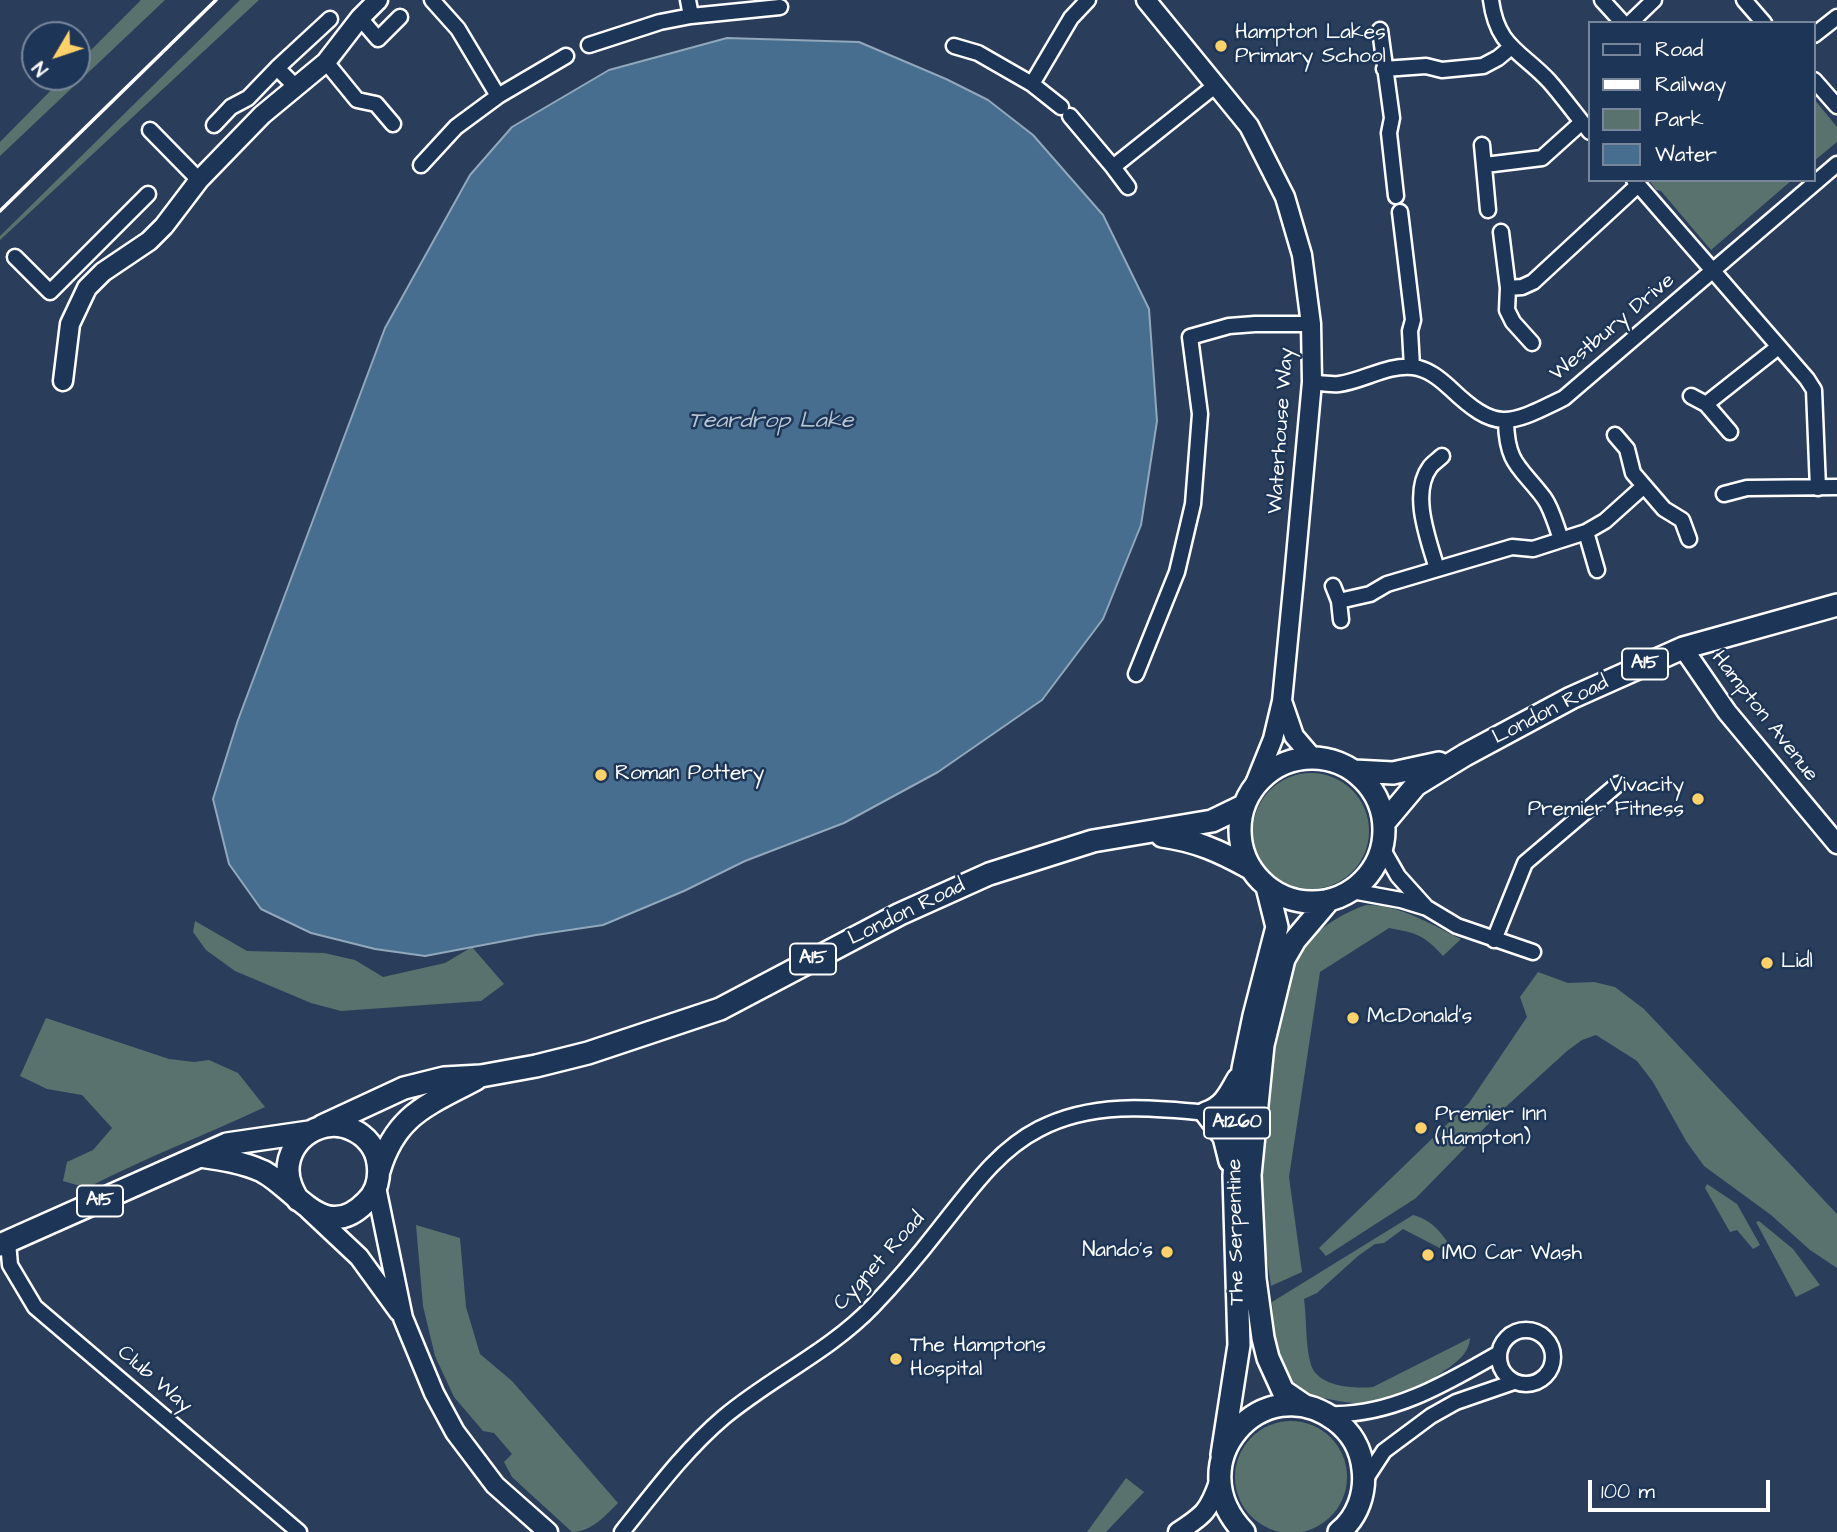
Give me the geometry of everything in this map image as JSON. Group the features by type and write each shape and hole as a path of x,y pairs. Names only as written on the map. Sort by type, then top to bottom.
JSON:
{"main road":[{"name":"London Road","path":"1384,823 1416,785 1465,755 1571,698 1683,648 1837,605"},
{"name":"London Road","path":"1354,771 1393,773 1418,769 1465,755"},
{"path":"1312,757 1334,761 1354,771 1369,785 1379,803 1384,823 1382,848 1376,865 1365,879 1352,891 1329,900 1308,902 1286,898 1267,887 1250,868 1241,848 1239,827 1243,806 1254,786 1270,771 1290,761 1312,757"},
{"name":"London Road","path":"4,1244 227,1144 315,1129 404,1088 444,1078 481,1076 588,1053 720,1009 900,914 989,874 1093,841 1212,821 1243,806"},
{"name":"London Road","path":"1142,834 1190,840 1250,868"},
{"name":"The Serpentine","path":"1219,1482 1239,1345 1234,1176 1244,1069 1254,1016 1277,927 1267,887"},
{"name":"The Serpentine","path":"1304,1406 1283,1391 1268,1358 1263,1338 1255,1279 1250,1175 1263,1045 1284,959 1295,940 1329,900"},
{"path":"1234,1176 1224,1137 1206,1113 1220,1107 1244,1069"},
{"name":"London Road","path":"378,1179 391,1141 411,1116 481,1076"},
{"name":"A15","path":"200,1156 236,1161 260,1170 282,1184 303,1205 321,1215 334,1217 348,1214 370,1199 378,1179 377,1158 362,1135 350,1128 335,1125 315,1129"},
{"path":"303,1205 290,1187 290,1156 297,1143 315,1129"},
{"path":"1223,1455 1232,1436 1246,1421 1264,1410 1284,1405 1304,1406 1326,1414 1343,1425 1355,1441 1365,1480 1354,1522 1339,1532"},
{"path":"1219,1482 1226,1509 1244,1532"}],"street":[{"path":"432,0 458,29 498,96"},
{"path":"688,0 691,16"},
{"path":"1032,84 1071,18 1088,0"},
{"name":"Waterhouse Way","path":"1146,0 1250,126 1284,197 1302,255 1311,324 1312,382 1282,701 1273,739 1254,786"},
{"path":"1485,165 1542,158 1586,127 1550,83 1510,48 1498,29 1491,0"},
{"path":"1602,0 1621,21"},
{"path":"1632,21 1654,0"},
{"path":"1744,0 1762,21"},
{"path":"367,7 378,39 400,17"},
{"path":"63,381 70,324 87,288 103,272 149,241 164,226 199,180 262,115 326,62 367,7"},
{"path":"589,45 660,22 779,7"},
{"path":"1816,33 1837,17"},
{"path":"214,125 231,107 248,98 330,19"},
{"path":"1380,30 1392,118 1389,133 1396,195"},
{"path":"954,46 978,53 1032,84 1066,111 1128,187"},
{"path":"1384,69 1426,66 1442,70 1483,66 1510,48"},
{"path":"421,164 456,127 498,96 566,56"},
{"path":"326,62 357,100 376,104 393,124"},
{"path":"277,68 296,87"},
{"path":"1816,82 1837,106"},
{"path":"1113,167 1216,85"},
{"path":"149,130 199,180"},
{"path":"1482,145 1488,210"},
{"name":"Westbury Drive","path":"1816,182 1837,164"},
{"name":"Westbury Drive","path":"1506,422 1529,415 1564,398 1816,182"},
{"path":"1508,288 1522,288 1533,282 1636,183 1814,390 1818,488"},
{"path":"15,257 50,292 149,194"},
{"path":"1400,212 1413,282 1413,320 1410,331 1412,367"},
{"path":"1501,232 1508,288 1507,310 1532,343"},
{"path":"88,253 103,272"},
{"path":"1142,669 1177,572 1193,504 1200,414 1191,337 1229,326 1311,324"},
{"path":"1706,404 1777,348"},
{"path":"1312,382 1338,384 1412,367 1438,376 1475,411 1506,422 1507,444 1514,464 1546,501 1561,539"},
{"path":"1691,396 1706,404 1730,432"},
{"path":"1615,435 1627,449 1633,473 1664,509 1682,520 1689,539"},
{"path":"1437,569 1419,522 1420,496 1428,469 1442,456"},
{"path":"1339,601 1370,594 1387,584 1512,547 1533,549 1586,532 1605,521 1644,486"},
{"path":"1724,494 1747,488 1837,487"},
{"path":"1586,532 1597,570"},
{"path":"1333,586 1339,601 1341,620"},
{"name":"Hampton Avenue","path":"1683,648 1727,712 1837,844"},
{"name":"Waterhouse Way","path":"1282,701 1294,736 1312,757"},
{"path":"1494,940 1525,863 1618,784"},
{"path":"1382,848 1398,876 1427,908"},
{"path":"1352,891 1427,908 1457,926 1533,952"},
{"name":"Cygnet Road","path":"622,1532 684,1455 724,1417 827,1346 872,1307 923,1250 981,1175 1014,1144 1069,1115 1104,1108 1166,1108 1206,1113"},
{"path":"378,1179 403,1318 434,1394 455,1432 495,1485 548,1532"},
{"path":"303,1205 359,1258 403,1318"},
{"name":"Club Way","path":"4,1244 10,1265 36,1307 299,1532"},
{"path":"1326,1414 1348,1415 1401,1403 1499,1353 1506,1339 1517,1331 1540,1334 1551,1345 1553,1361 1544,1378 1530,1384 1514,1382 1468,1397 1431,1416 1384,1451 1365,1480"},
{"path":"1499,1353 1502,1370 1514,1382"},
{"path":"1178,1532 1211,1506 1219,1482"}],"green space":[{"path":"141,0 165,0 91,70 91,50"},
{"path":"240,0 259,0 0,240 0,236"},
{"path":"50,91 69,91 0,156 0,142"},
{"path":"1816,101 1837,127 1837,142 1816,159"},
{"path":"1650,182 1790,182 1711,250 1661,191 1656,190"},
{"path":"1311,773 1333,778 1352,790 1364,809 1369,831 1364,853 1352,872 1333,884 1311,889 1289,884 1270,872 1258,853 1253,831 1258,809 1270,790 1289,778"},
{"path":"1366,905 1403,912 1461,939 1443,956 1419,936 1389,928 1320,972 1289,1177 1302,1272 1271,1286 1261,1207 1260,1156 1265,1089 1278,1017 1298,957 1311,938 1337,918"},
{"path":"195,921 247,951 324,953 355,960 383,977 445,963 472,947 504,984 481,1001 341,1011 311,1003 235,971 206,950 193,932"},
{"path":"1538,972 1568,983 1594,982 1615,987 1644,1009 1837,1214 1837,1268 1810,1250 1771,1215 1704,1166 1686,1141 1653,1082 1637,1061 1596,1035 1582,1040 1567,1051 1499,1113 1416,1198 1326,1256 1319,1248 1469,1103 1527,1017 1520,997"},
{"path":"46,1018 169,1059 194,1062 209,1060 238,1073 265,1107 87,1188 63,1181 67,1162 93,1150 112,1128 82,1095 47,1089 20,1076"},
{"path":"1707,1184 1737,1204 1760,1245 1753,1249 1737,1230 1730,1232 1705,1188"},
{"path":"1413,1215 1434,1226 1457,1257 1403,1229 1384,1243 1375,1244 1358,1256 1317,1293 1304,1299 1311,1365 1321,1378 1329,1382 1347,1387 1373,1387 1470,1338 1467,1349 1456,1362 1430,1381 1394,1400 1362,1404 1308,1395 1289,1378 1283,1366 1276,1341 1272,1302"},
{"path":"1759,1221 1793,1249 1820,1285 1796,1297 1756,1222"},
{"path":"416,1225 460,1238 466,1307 480,1354 512,1381 618,1503 591,1526 572,1532 512,1477 504,1462 512,1454 494,1433 483,1431 454,1397 435,1356 423,1306"},
{"path":"1291,1421 1313,1425 1331,1437 1343,1455 1347,1477 1343,1499 1331,1517 1313,1529 1291,1533 1269,1529 1251,1517 1239,1499 1235,1477 1239,1455 1251,1437 1269,1425"},
{"path":"1126,1478 1144,1492 1106,1532 1087,1532"}],"water":[{"name":"Teardrop Lake","path":"727,38 859,42 946,79 988,100 1033,135 1103,215 1149,309 1157,421 1141,525 1103,619 1042,700 938,772 844,823 745,861 684,891 603,925 425,956 375,949 311,933 261,909 229,864 213,799 238,720 385,328 470,175 512,127 609,70"}],"railway":[{"path":"0,211 216,0"}],"place":[{"name":"Hampton Lakes Primary School","path":"1221,46"},
{"name":"Roman Pottery","path":"601,775"},
{"name":"Vivacity Premier Fitness","path":"1698,799"},
{"name":"Lidl","path":"1767,963"},
{"name":"McDonald's","path":"1353,1018"},
{"name":"Premier Inn (Hampton)","path":"1421,1128"},
{"name":"Nando's","path":"1167,1252"},
{"name":"IMO Car Wash","path":"1428,1255"},
{"name":"The Hamptons Hospital","path":"896,1359"}]}
